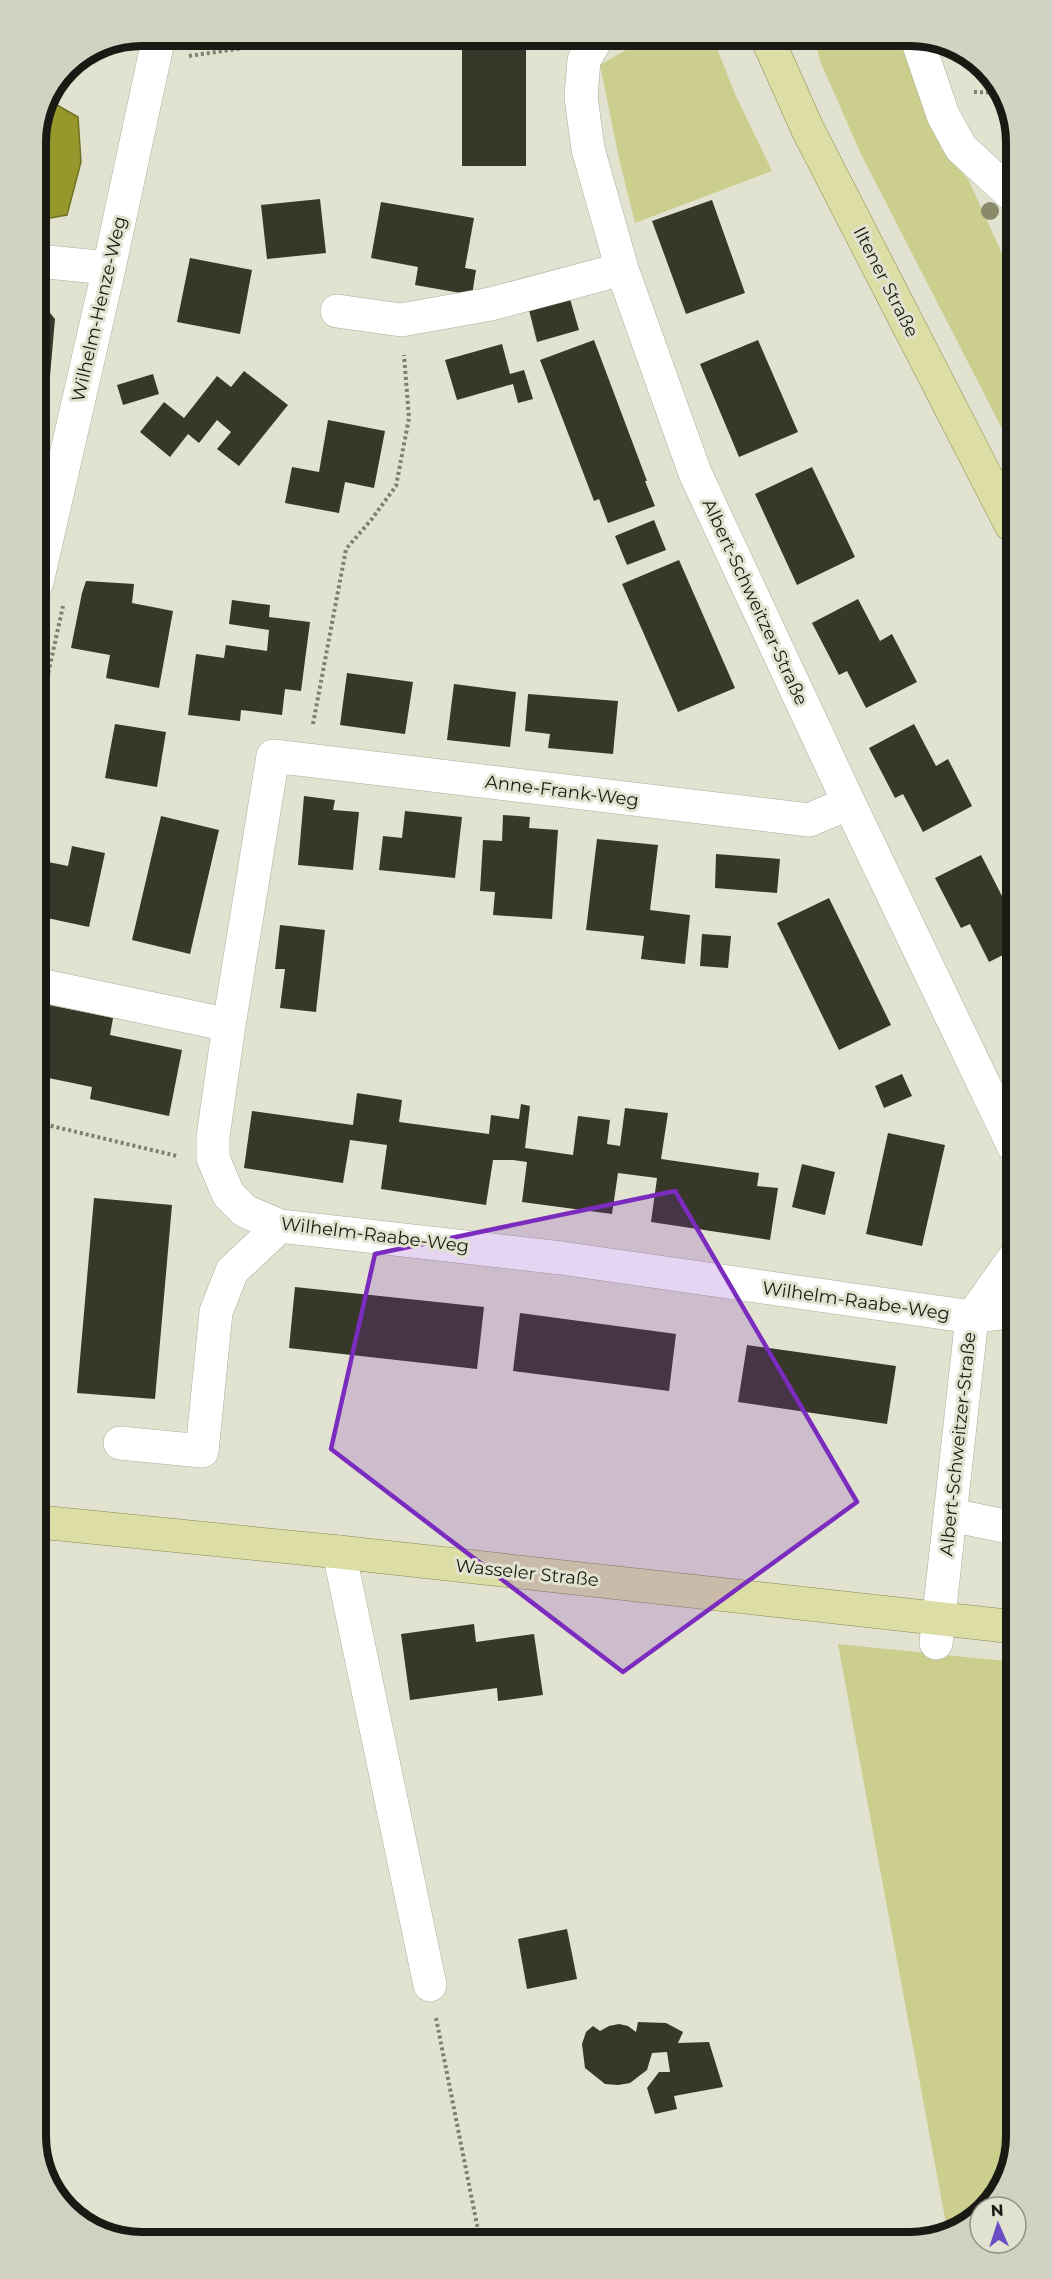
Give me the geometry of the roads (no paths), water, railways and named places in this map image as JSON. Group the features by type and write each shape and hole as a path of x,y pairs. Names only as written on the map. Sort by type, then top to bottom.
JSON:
{"main road":[{"name":"Iltener Straße","path":"771,47 808,130 1006,515"},
{"name":"Wasseler Straße","path":"46,1523 339,1552 937,1631 1006,1627"}],"street":[{"name":"Albert-Schweitzer-Straße","path":"592,47 584,60 581,97 588,149 622,269 695,473 849,803 1006,1130"},
{"path":"920,47 943,115 960,148 1006,189"},
{"name":"Wilhelm-Henze-Weg","path":"47,543 156,49"},
{"path":"47,262 109,268"},
{"path":"337,311 401,320 491,304 622,269"},
{"name":"Anne-Frank-Weg","path":"273,756 808,820 849,803"},
{"name":"Wilhelm-Raabe-Weg","path":"273,756 213,1137 213,1158 228,1194 245,1211 280,1226 561,1258 972,1317 1006,1312"},
{"path":"47,987 229,1025"},
{"path":"120,1443 202,1451 216,1312 232,1271 280,1226"},
{"name":"Albert-Schweitzer-Straße","path":"937,1631 972,1317 1006,1269"},
{"path":"951,1515 1006,1526"},
{"path":"339,1552 430,1984"}]}
